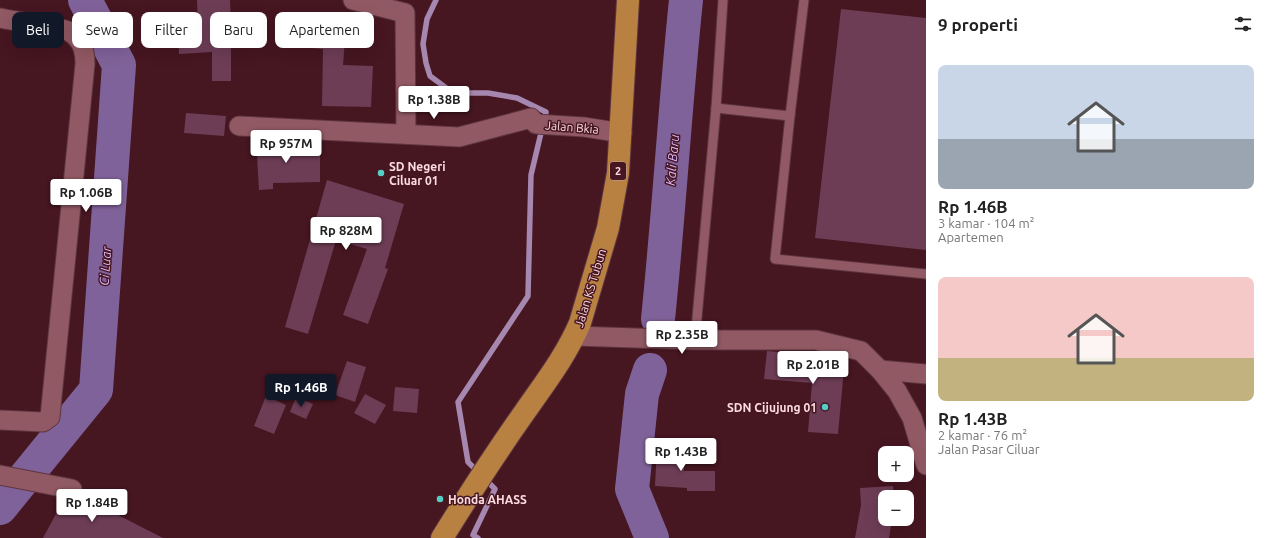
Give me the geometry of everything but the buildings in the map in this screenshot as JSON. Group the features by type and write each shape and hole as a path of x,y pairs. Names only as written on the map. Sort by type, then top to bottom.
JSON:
{"highway":[{"name":"Jalan KS Tubun","path":"442,538 471,491 557,366 575,336 597,270 608,228 618,173 622,133 628,0"}],"street":[{"path":"353,0 406,13 406,134"},
{"path":"0,18 69,31 80,42 84,50 85,64 50,417 43,422 0,420"},
{"name":"Jalan Bkia","path":"239,126 459,137 530,118 536,124 622,133"},
{"path":"575,336 695,340 816,340 860,351 880,370 897,391 912,418 926,465"},
{"path":"880,370 926,374"},
{"path":"7,476 72,489"}],"lane":[{"path":"695,340 716,108 724,0"},
{"path":"804,0 775,259 926,274"},
{"path":"716,108 790,116"}],"waterway":[{"name":"Ci Luar","path":"0,508 96,390 119,65 85,0"},
{"path":"436,0 427,19 423,44 430,76 453,93 488,93 517,98 546,112 531,175 528,296 458,402 468,462 478,472"},
{"name":"Kali Baru","path":"658,319 686,0"},
{"name":"Kali Baru","path":"650,370 642,394 632,489 652,538"},
{"path":"478,538 473,535 495,489 484,478"}],"place":[{"name":"SD Negeri Ciluar 01","path":"381,173"},
{"name":"SDN Cijujung 01","path":"825,407"},
{"name":"Honda AHASS","path":"440,499"}]}
